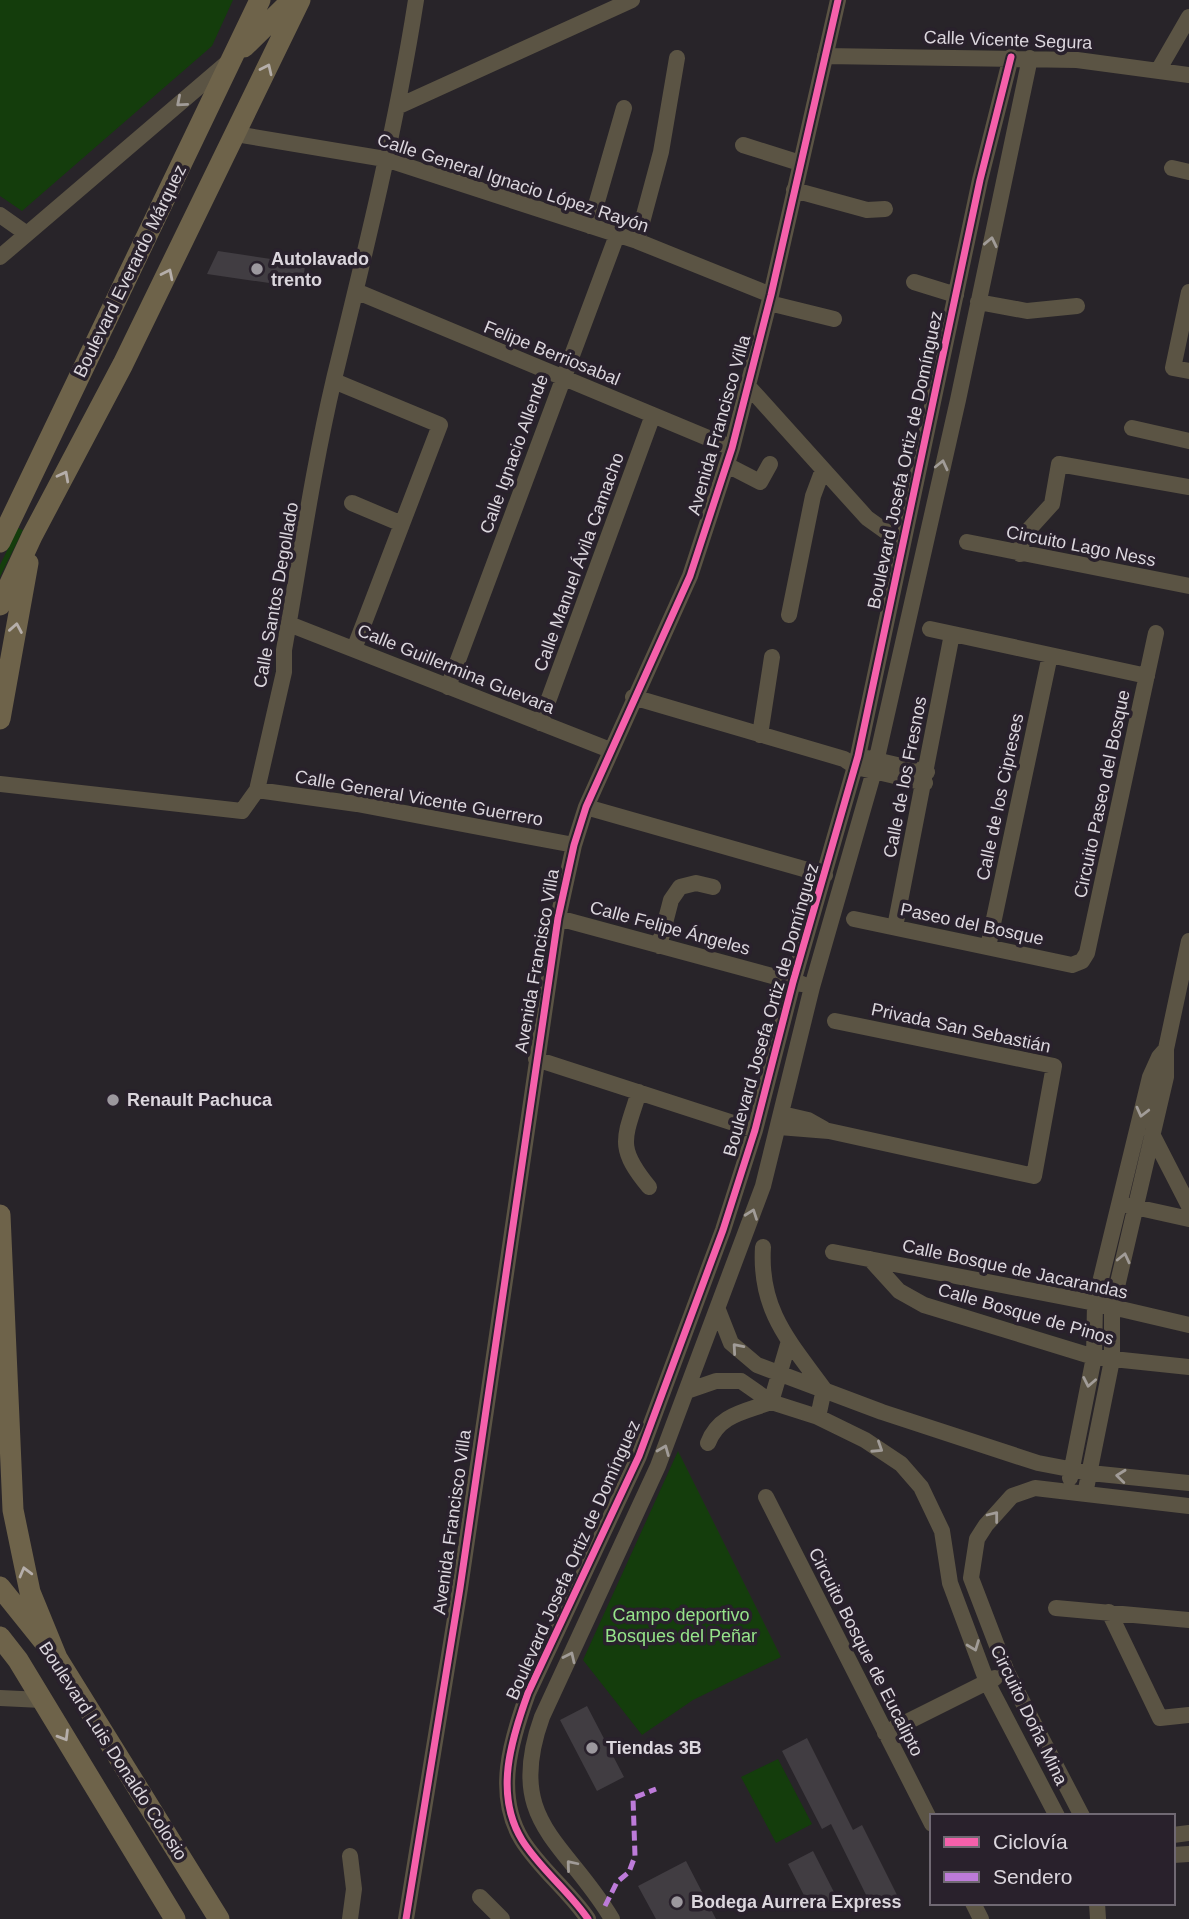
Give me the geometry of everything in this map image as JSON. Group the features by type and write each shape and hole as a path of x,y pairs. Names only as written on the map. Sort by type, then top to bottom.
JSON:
{"main road":[{"name":"Boulevard Everardo Márquez","path":"0,542 260,0"},
{"path":"233,58 292,0"},
{"path":"0,605 32,536 123,364 300,0"},
{"path":"287,28 317,0"},
{"path":"0,719 32,536"},
{"path":"0,1215 13,1510 30,1592 57,1658"},
{"name":"Boulevard Luis Donaldo Colosio","path":"0,1587 57,1658 219,1919"},
{"name":"Boulevard Luis Donaldo Colosio","path":"0,1637 18,1660 175,1919"},
{"path":"0,1645 18,1660"}],"street":[{"name":"Calle Santos Degollado","path":"0,784 242,811 257,790 284,672 289,624 334,381 358,292 385,159 399,106 416,0"},
{"path":"399,106 632,0"},
{"name":"Avenida Francisco Villa","path":"406,1919 460,1588 558,918 574,845 586,807 610,750 690,576 727,464 770,299 838,0"},
{"path":"1159,69 1189,17"},
{"name":"Calle Vicente Segura","path":"825,56 1011,57 1159,69 1189,75"},
{"name":"Boulevard Josefa Ortiz de Domínguez","path":"588,1918 522,1840 507,1792 509,1756 519,1719 639,1457 723,1230 755,1130 793,982 825,875 853,761 936,394 976,196 1011,57"},
{"path":"0,257 233,58"},
{"path":"637,241 662,152 677,58"},
{"name":"Boulevard Josefa Ortiz de Domínguez","path":"608,1913 546,1832 533,1805 529,1773 532,1746 538,1727 658,1466 762,1186 812,987 876,765 958,400 1030,58"},
{"path":"590,226 624,108"},
{"name":"Calle General Ignacio López Rayón","path":"236,134 385,159 637,241 770,299 834,320"},
{"path":"743,145 800,163"},
{"path":"1172,168 1189,172"},
{"path":"794,190 867,210 886,209"},
{"path":"976,196 1000,202"},
{"path":"0,215 27,234"},
{"name":"Calle Ignacio Allende","path":"448,687 617,235"},
{"path":"914,282 956,295"},
{"name":"Felipe Berriosabal","path":"358,292 562,379 732,447"},
{"path":"1181,369 1189,292"},
{"path":"978,302 1027,311 1077,306"},
{"path":"334,381 440,425 354,649"},
{"path":"748,386 822,472 867,518 902,543"},
{"path":"936,394 958,400"},
{"name":"Calle Manuel Ávila Camacho","path":"540,723 653,415"},
{"path":"1132,428 1189,441"},
{"path":"727,464 760,482 770,464"},
{"path":"1020,554 1024,536 1052,505 1059,464 1189,487"},
{"path":"789,615 813,496 822,472"},
{"path":"352,503 402,524"},
{"name":"Circuito Lago Ness","path":"967,542 1189,586"},
{"name":"Calle Guillermina Guevara","path":"289,624 610,750"},
{"path":"930,629 1147,676"},
{"name":"Circuito Paseo del Bosque","path":"1082,961 1087,953 1156,633"},
{"name":"Calle de los Fresnos","path":"895,927 952,634"},
{"name":"Calle de los Cipreses","path":"988,947 1050,655"},
{"path":"760,735 772,657"},
{"path":"634,697 853,761 926,777"},
{"name":"Calle General Vicente Guerrero","path":"257,790 357,804 574,845"},
{"path":"586,807 825,875"},
{"path":"659,946 671,900 680,887 696,883 713,887"},
{"name":"Calle Felipe Ángeles","path":"558,918 812,987"},
{"name":"Paseo del Bosque","path":"854,919 1072,965 1082,961"},
{"path":"1085,1494 1112,1360 1112,1308 1166,1077 1166,1049 1189,942"},
{"path":"1180,982 1189,1001"},
{"name":"Privada San Sebastián","path":"780,1120 1034,1176 1055,1066 835,1021"},
{"path":"1067,1492 1094,1357 1095,1303 1150,1077 1159,1057 1166,1049"},
{"path":"536,1059 755,1130"},
{"path":"768,1080 789,1084"},
{"path":"639,1093 624,1138 630,1163 649,1187"},
{"path":"1153,1134 1189,1206"},
{"path":"1119,1204 1189,1219"},
{"path":"723,1230 743,1239"},
{"path":"763,1247 762,1267 769,1306 789,1341 824,1389 818,1417"},
{"name":"Calle Bosque de Jacarandas","path":"833,1252 1095,1303 1189,1325"},
{"name":"Calle Bosque de Pinos","path":"870,1259 900,1291 924,1304 1094,1357 1189,1367"},
{"path":"718,1310 731,1343 743,1355 779,1373 985,1447 1090,1473 1189,1483"},
{"path":"708,1443 713,1431 723,1421 771,1402 789,1341"},
{"name":"Circuito Doña Mina","path":"687,1391 731,1379 752,1387 771,1402 818,1417 884,1451 901,1464 921,1487 942,1531 950,1583 988,1682 1056,1814"},
{"name":"Circuito Doña Mina","path":"1081,1814 1007,1672 971,1578 977,1539 1012,1496 1035,1488 1189,1506"},
{"name":"Circuito Bosque de Eucalipto","path":"765,1497 930,1820"},
{"path":"950,1583 971,1578"},
{"path":"1056,1608 1189,1620"},
{"path":"1109,1612 1160,1718 1189,1715"},
{"path":"562,1622 582,1632"},
{"path":"885,1732 1007,1672"},
{"path":"0,1698 42,1700"},
{"path":"519,1719 538,1727"},
{"path":"350,1856 354,1889 350,1919"},
{"path":"480,1897 502,1919"},
{"path":"588,1918 608,1913"}],"green space":[{"path":"0,0 233,0 212,46 22,211 0,196"},
{"path":"18,528 23,530 0,577 0,565"},
{"name":"Campo deportivo Bosques del Peñar","path":"678,1451 781,1657 693,1700 642,1735 583,1660"},
{"path":"778,1759 812,1824 776,1843 741,1777"}],"building":[{"name":"Autolavado trento","path":"218,251 305,264 303,288 207,274"},
{"name":"Tiendas 3B","path":"587,1706 624,1777 597,1791 560,1720"},
{"path":"807,1738 853,1830 862,1825 897,1895 872,1907 831,1824 822,1829 782,1751"},
{"path":"813,1851 837,1898 812,1911 788,1864"},
{"name":"Bodega Aurrera Express","path":"686,1861 716,1919 656,1919 638,1886"}],"marked path":[{"path":"605,1906 617,1882 629,1872 635,1856 633,1798 656,1789"}],"cycle path":[{"path":"406,1919 460,1588 558,918 574,845 586,807 690,576 732,448 771,295 838,0"},
{"path":"588,1919 522,1840 509,1804 507,1786 511,1748 528,1693 639,1456 723,1230 755,1130 793,982 858,756 980,180 1011,57"}],"place":[{"name":"Autolavado trento","path":"257,269"},
{"name":"Renault Pachuca","path":"113,1100"},
{"name":"Tiendas 3B","path":"592,1748"},
{"name":"Bodega Aurrera Express","path":"677,1902"}]}
